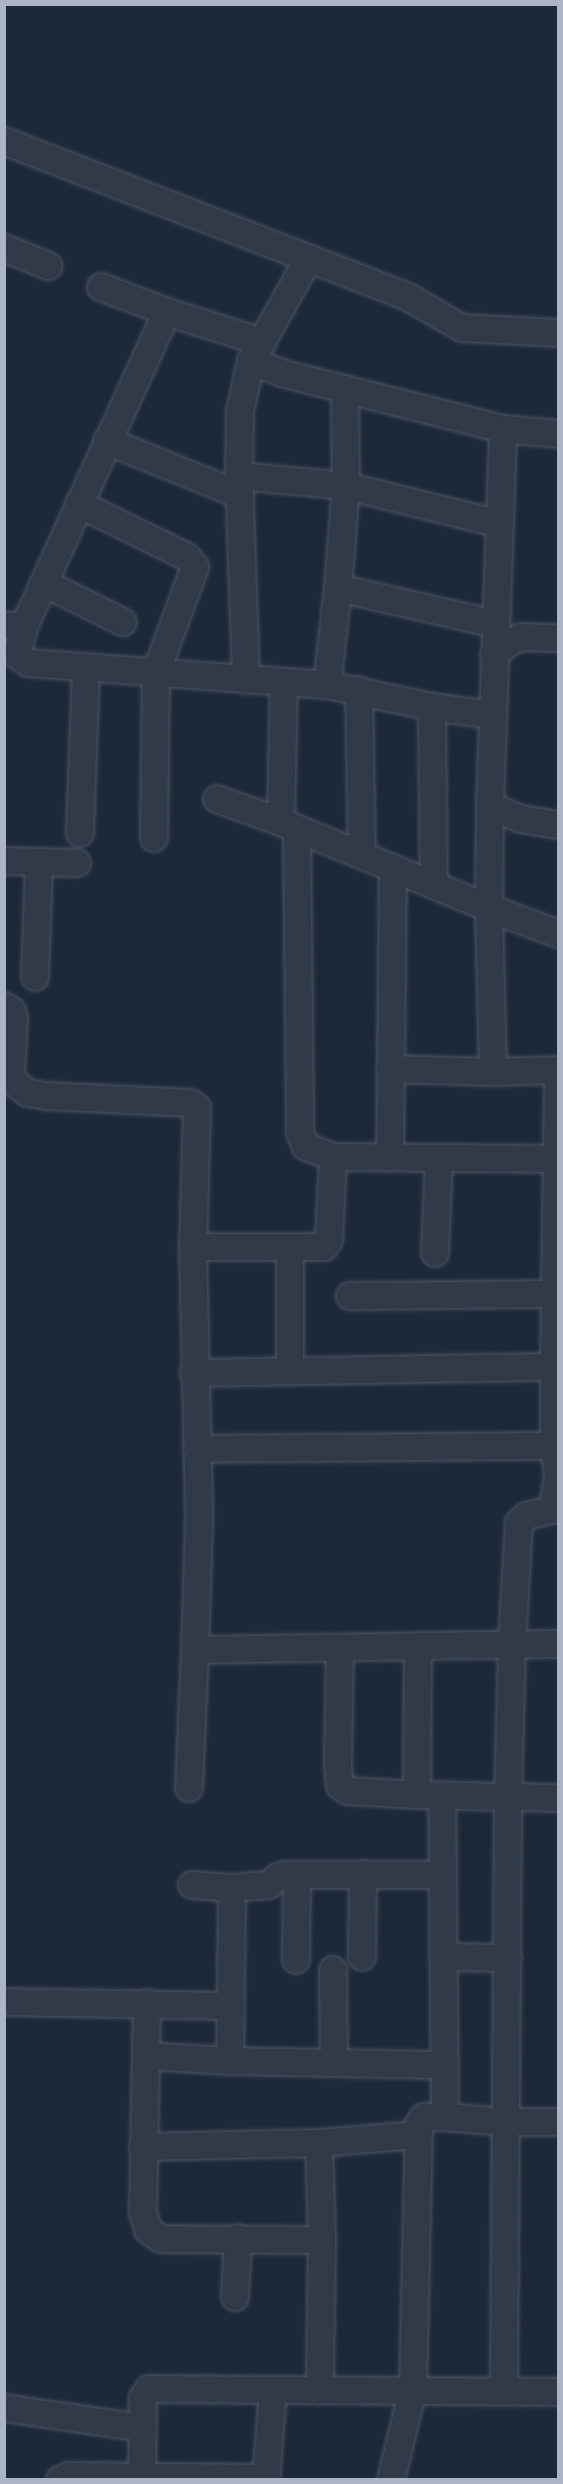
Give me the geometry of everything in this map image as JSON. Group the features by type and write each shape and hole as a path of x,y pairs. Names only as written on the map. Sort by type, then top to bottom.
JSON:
{"street":[{"path":"4,141 408,297 450,324 462,328 558,333"},
{"path":"4,248 48,266"},
{"path":"246,680 240,412 256,352 309,258"},
{"path":"101,287 167,312 256,352 285,374 503,429 558,434"},
{"path":"167,312 44,583 14,626 18,659 28,663 86,668 327,685 432,706 492,715"},
{"path":"327,685 346,486 345,389"},
{"path":"493,1072 489,908 490,806 503,429"},
{"path":"107,441 240,485 346,486 499,524"},
{"path":"79,504 187,557 193,563 192,575 156,673 154,838"},
{"path":"44,583 123,622"},
{"path":"338,588 495,624"},
{"path":"494,655 510,642 522,638 558,638"},
{"path":"80,833 86,668"},
{"path":"284,683 300,1132 306,1147 333,1157 558,1159"},
{"path":"359,690 362,855"},
{"path":"432,706 434,884"},
{"path":"217,799 558,934"},
{"path":"490,806 520,819 558,825"},
{"path":"4,861 77,863"},
{"path":"35,976 39,862"},
{"path":"390,1156 393,868"},
{"path":"4,1006 12,1011 14,1018 11,1074 15,1083 28,1093 191,1103 196,1106 193,1247 199,1519 189,1788"},
{"path":"390,1069 558,1071 554,1446 558,1474 553,1510 526,1516 519,1523 512,1644 508,1798 504,2391"},
{"path":"193,1247 319,1249 328,1244 333,1157"},
{"path":"435,1253 439,1159"},
{"path":"290,1249 290,1370"},
{"path":"350,1296 557,1294"},
{"path":"194,1373 556,1358"},
{"path":"197,1449 554,1446"},
{"path":"195,1650 558,1644"},
{"path":"418,1646 429,1795 441,1875 445,2117"},
{"path":"340,1648 338,1766 340,1786 348,1791 558,1798"},
{"path":"362,1957 363,1874"},
{"path":"192,1885 232,1888 268,1885 282,1875 441,1875"},
{"path":"296,1960 297,1875"},
{"path":"230,2061 232,1888"},
{"path":"443,1957 508,1958"},
{"path":"333,1970 334,2063"},
{"path":"4,2002 230,2006"},
{"path":"147,2003 143,2212 148,2230 161,2239 322,2240"},
{"path":"146,2056 230,2061 445,2065"},
{"path":"391,2480 413,2389 418,2135 422,2118 558,2122"},
{"path":"143,2147 319,2144 418,2135"},
{"path":"319,2144 322,2240 320,2391"},
{"path":"235,2297 238,2238"},
{"path":"142,2476 143,2398 149,2389 558,2391"},
{"path":"60,2480 69,2476 266,2479 273,2391"},
{"path":"4,2408 142,2428"}]}
